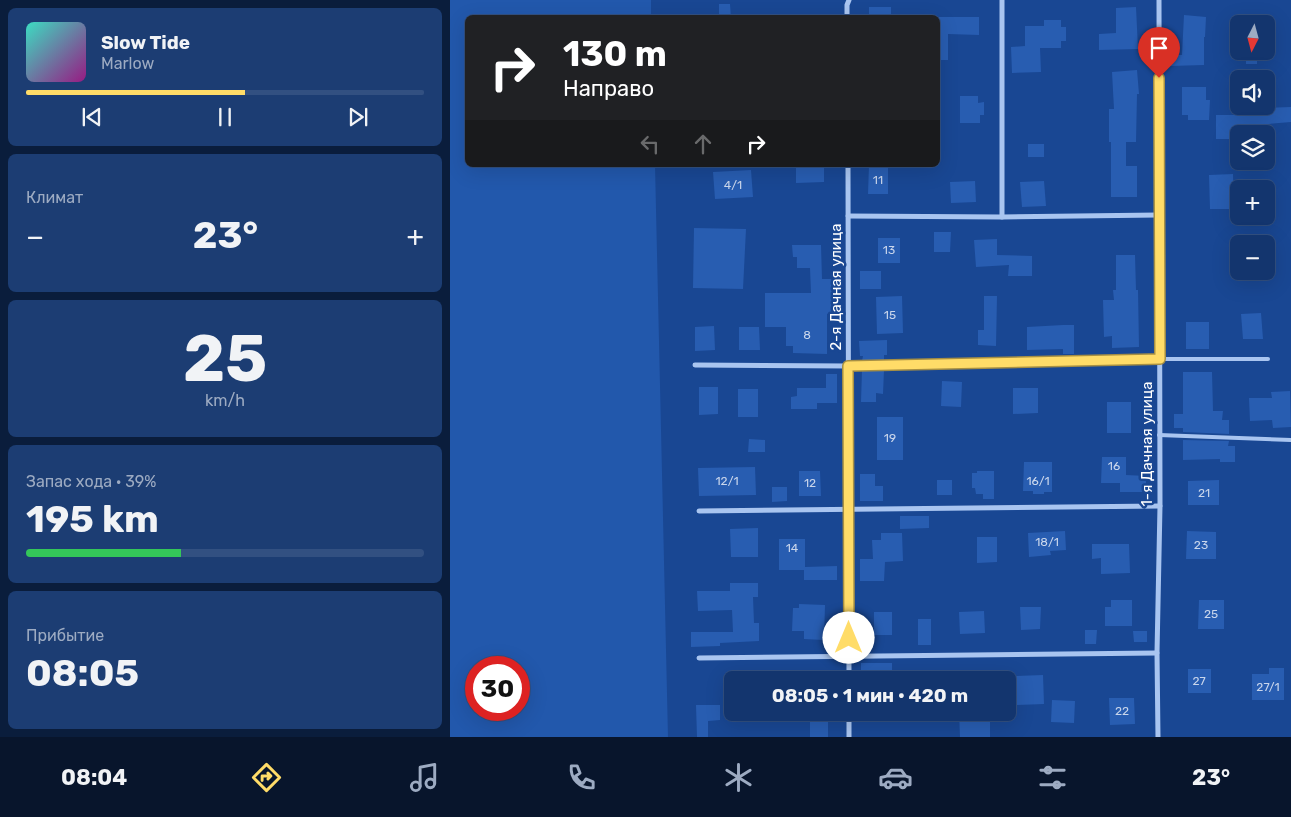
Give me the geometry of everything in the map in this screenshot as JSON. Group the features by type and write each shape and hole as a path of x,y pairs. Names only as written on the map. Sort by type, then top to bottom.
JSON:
{"street":[{"path":"847,15 849,0"},
{"path":"1002,0 1002,217"},
{"name":"1-я Дачная улица","path":"1158,737 1157,653 1160,506 1159,0"},
{"name":"2-я Дачная улица","path":"848,167 849,671"},
{"path":"848,216 1158,215"},
{"path":"695,365 848,366 1160,359"},
{"path":"699,511 1160,506"},
{"path":"699,658 1157,653"},
{"path":"849,721 849,737"}],"lane":[{"path":"1160,359 1268,359"},
{"path":"1159,435 1291,440"}],"shaded area":[{"path":"450,0 651,0 651,15 465,15 465,167 655,167 668,737 450,737"}],"building":[{"path":"719,4 730,4 731,15 719,15"},
{"path":"869,7 891,7 891,15 869,15"},
{"path":"1136,7 1138,49 1099,50 1099,34 1116,33 1116,8"},
{"path":"1184,15 1206,17 1204,65 1170,66 1170,55 1182,55"},
{"path":"940,17 979,17 979,35 948,34 948,60 940,60"},
{"path":"1044,20 1061,20 1061,27 1066,27 1066,41 1061,41 1061,48 1040,48 1041,72 1012,73 1011,47 1025,46 1025,26 1044,26"},
{"path":"1246,60 1257,60 1257,64 1246,64"},
{"path":"1137,70 1139,94 1137,94 1136,142 1126,142 1126,166 1137,166 1137,197 1111,197 1109,109 1114,109 1112,72"},
{"path":"1182,87 1206,87 1206,100 1210,100 1209,120 1188,120 1188,115 1182,115"},
{"path":"960,96 978,96 978,103 984,102 984,115 980,115 980,123 960,123"},
{"path":"1291,107 1291,122 1268,125 1230,125 1230,139 1216,139 1216,115 1275,115 1275,108"},
{"path":"1028,144 1044,144 1044,157 1028,157"},
{"path":"796,167 824,167 824,182 796,183"},
{"path":"869,167 888,167 888,194 868,194"},
{"path":"751,170 753,197 715,199 713,172"},
{"path":"1233,174 1233,180 1230,180 1230,209 1210,209 1209,175"},
{"path":"975,181 976,202 951,203 950,182"},
{"path":"1044,181 1046,206 1022,207 1020,182"},
{"path":"694,228 746,229 743,289 693,288"},
{"path":"934,232 951,232 950,252 934,252"},
{"path":"878,238 900,238 900,263 878,263"},
{"path":"997,239 997,255 1032,256 1032,276 1008,276 1009,265 976,267 974,240"},
{"path":"792,245 821,245 822,279 834,279 834,314 827,314 827,354 793,353 793,346 786,346 786,327 765,327 765,293 811,293 810,268 797,268 797,257 793,257"},
{"path":"1116,255 1135,255 1139,347 1112,348 1112,336 1104,337 1103,300 1114,300 1113,290 1116,290"},
{"path":"860,271 881,271 881,289 860,289"},
{"path":"902,296 903,333 877,334 876,297"},
{"path":"984,296 997,296 996,346 978,345 978,330 984,330"},
{"path":"1261,313 1263,339 1243,339 1241,314"},
{"path":"1186,322 1209,322 1209,349 1186,349"},
{"path":"1074,325 1074,354 1063,354 1063,349 1027,350 1027,327"},
{"path":"714,326 715,350 695,351 695,327"},
{"path":"739,327 759,327 760,350 739,350"},
{"path":"887,340 887,355 884,355 884,361 862,361 863,356 860,356 859,341"},
{"path":"862,370 884,370 883,394 876,393 876,402 861,402"},
{"path":"1183,372 1212,372 1213,411 1223,411 1222,420 1229,420 1229,434 1183,432 1183,428 1174,428 1174,414 1183,414"},
{"path":"826,374 837,374 837,403 817,403 817,409 791,409 791,397 797,396 797,388 826,388"},
{"path":"942,381 962,382 961,407 941,406"},
{"path":"699,387 718,387 718,414 699,415"},
{"path":"1013,388 1038,388 1038,413 1013,414"},
{"path":"738,389 758,389 758,417 738,417"},
{"path":"1290,391 1291,427 1273,428 1272,420 1250,421 1249,398 1272,398 1271,392"},
{"path":"1107,402 1131,402 1131,433 1107,433"},
{"path":"877,417 903,417 903,460 877,460"},
{"path":"749,439 765,440 765,452 748,452"},
{"path":"1183,440 1229,441 1228,446 1235,446 1235,462 1220,462 1220,459 1183,460"},
{"path":"1102,457 1126,457 1126,475 1146,476 1146,492 1120,492 1120,483 1101,483"},
{"path":"1024,462 1052,462 1052,492 1033,494 1033,491 1023,491"},
{"path":"755,467 756,495 699,496 698,468"},
{"path":"799,471 820,471 821,496 799,496"},
{"path":"977,471 994,471 994,499 983,499 983,494 976,494 975,488 972,488 972,473 977,473"},
{"path":"860,474 875,474 875,486 883,486 883,501 860,501"},
{"path":"937,480 952,480 952,495 937,495"},
{"path":"1219,480 1219,505 1188,505 1188,481"},
{"path":"772,487 787,487 787,501 772,502"},
{"path":"900,516 929,516 929,528 900,529"},
{"path":"758,528 758,557 731,557 730,529"},
{"path":"1065,531 1066,550 1050,551 1051,555 1029,557 1028,533"},
{"path":"1187,531 1216,532 1216,559 1186,559"},
{"path":"881,533 902,533 903,561 885,562 884,581 860,581 860,559 873,559 872,540 881,540"},
{"path":"977,537 997,537 997,562 977,563"},
{"path":"779,539 805,539 805,567 837,566 837,580 804,580 804,570 779,570"},
{"path":"1092,544 1129,544 1130,573 1101,574 1101,558 1092,559"},
{"path":"730,583 758,583 758,597 753,597 754,623 759,623 759,641 720,643 720,646 691,647 691,632 733,632 732,610 698,611 697,591 730,591"},
{"path":"1111,600 1132,600 1132,626 1105,626 1105,607 1111,607"},
{"path":"1199,600 1224,600 1224,629 1198,629"},
{"path":"799,604 825,605 824,640 804,639 804,631 792,631 793,608 799,608"},
{"path":"1020,607 1041,607 1040,629 1021,630"},
{"path":"984,611 985,633 960,634 959,612"},
{"path":"874,612 892,612 892,635 874,635"},
{"path":"918,619 931,619 931,645 918,645"},
{"path":"1085,630 1097,630 1096,644 1085,644"},
{"path":"1133,631 1147,631 1147,642 1134,642"},
{"path":"861,663 892,663 892,671 861,671"},
{"path":"1269,668 1284,668 1284,700 1252,700 1252,674 1269,674"},
{"path":"1188,669 1211,669 1211,693 1188,693"},
{"path":"1043,675 1044,704 1017,705 1016,676"},
{"path":"1109,698 1134,698 1135,724 1110,725"},
{"path":"1052,700 1075,701 1074,723 1051,722"},
{"path":"696,705 720,705 720,720 708,721 708,737 697,737"},
{"path":"810,721 828,721 828,737 810,737"},
{"path":"959,721 990,721 990,737 960,737"}],"route":[{"path":"849,638 848,366 1160,359 1159,78"}]}
